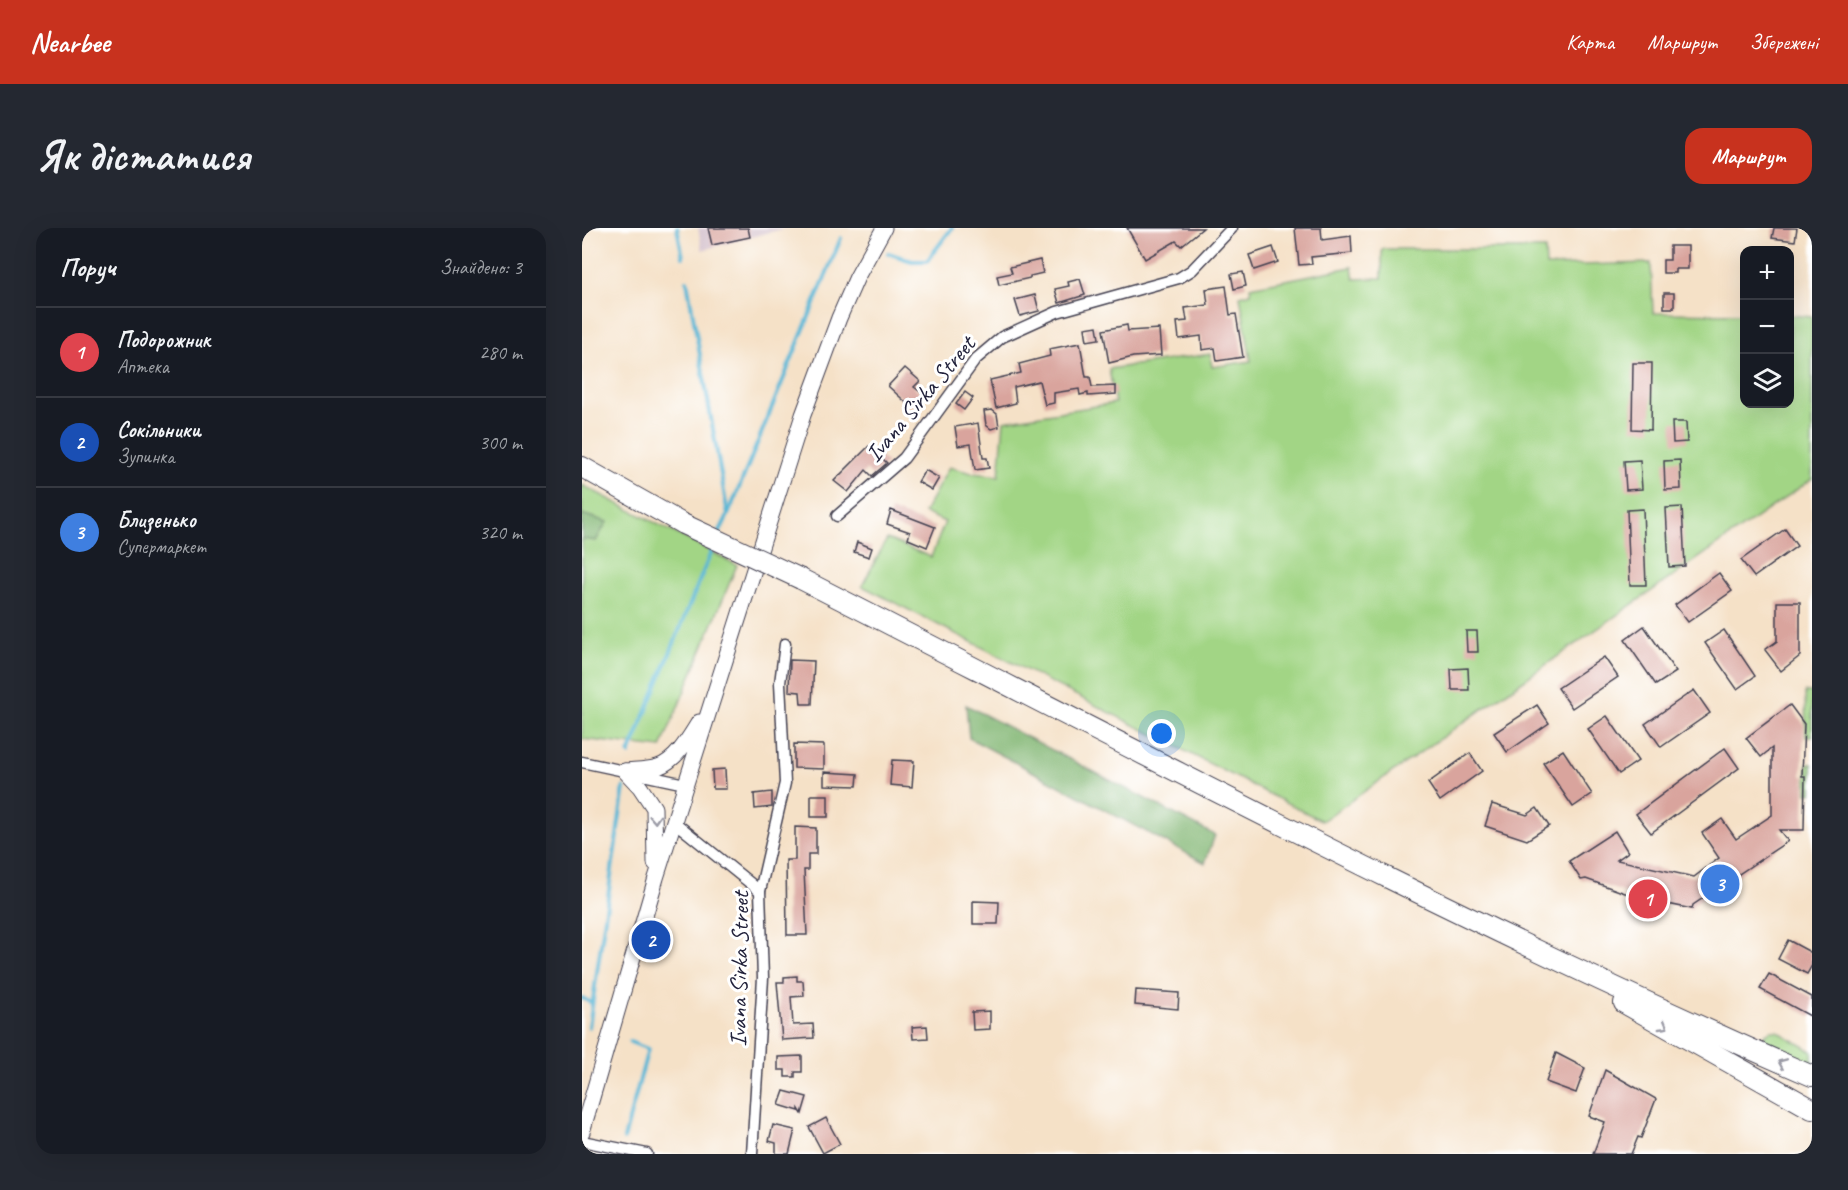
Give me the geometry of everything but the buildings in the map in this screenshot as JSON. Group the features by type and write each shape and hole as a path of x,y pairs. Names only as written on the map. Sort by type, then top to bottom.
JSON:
{"highway":[{"path":"582,467 683,524 801,579 1391,880 1523,944 1812,1076"},
{"path":"1523,944 1812,1110"}],"main road":[{"path":"582,1131 673,821 820,364 857,277 884,228"},
{"path":"625,771 658,766 675,755 685,744 712,702"},
{"path":"625,771 654,807 656,878"}],"street":[{"name":"Ivana Sirka Street","path":"837,516 903,458 974,360 997,341 1058,312 1165,284 1179,278 1192,270 1232,228"},
{"name":"Ivana Sirka Street","path":"752,1154 763,978 760,891 785,783 780,683 785,644"},
{"path":"582,762 685,784"},
{"path":"673,821 760,891"},
{"path":"582,1141 647,1154"}],"shaded area":[{"path":"698,228 786,228 702,250"}],"green space":[{"path":"1382,249 1545,249 1546,266 1651,263 1653,313 1740,314 1740,408 1794,408 1794,315 1812,317 1812,479 1322,821 862,586 887,539 931,557 945,522 924,513 949,467 972,473 999,476 1004,421 1115,403 1109,369 1210,354 1212,367 1251,361 1240,296 1251,293 1250,287 1352,267 1354,279 1382,278"},
{"path":"582,485 737,565 661,748 582,739"},
{"path":"582,514 607,522 596,541 582,539"},
{"path":"1805,692 1812,692 1812,737 1806,737"},
{"path":"966,705 1215,835 1205,863 969,738"},
{"path":"1807,764 1812,764 1812,793 1807,793"},
{"path":"1777,1031 1812,1051 1812,1066 1764,1043 1764,1035"}],"waterway":[{"path":"677,228 683,257"},
{"path":"888,253 912,261 927,261 952,228"},
{"path":"728,515 841,238"},
{"path":"687,281 728,515 718,535"},
{"path":"629,754 714,545"},
{"path":"589,1027 624,787"},
{"path":"582,998 592,1003"},
{"path":"624,1139 648,1049 630,1042"}],"place":[{"name":"Близенько","path":"1720,884"},
{"name":"Подорожник","path":"1648,899"},
{"name":"Сокільники","path":"651,940"}]}
